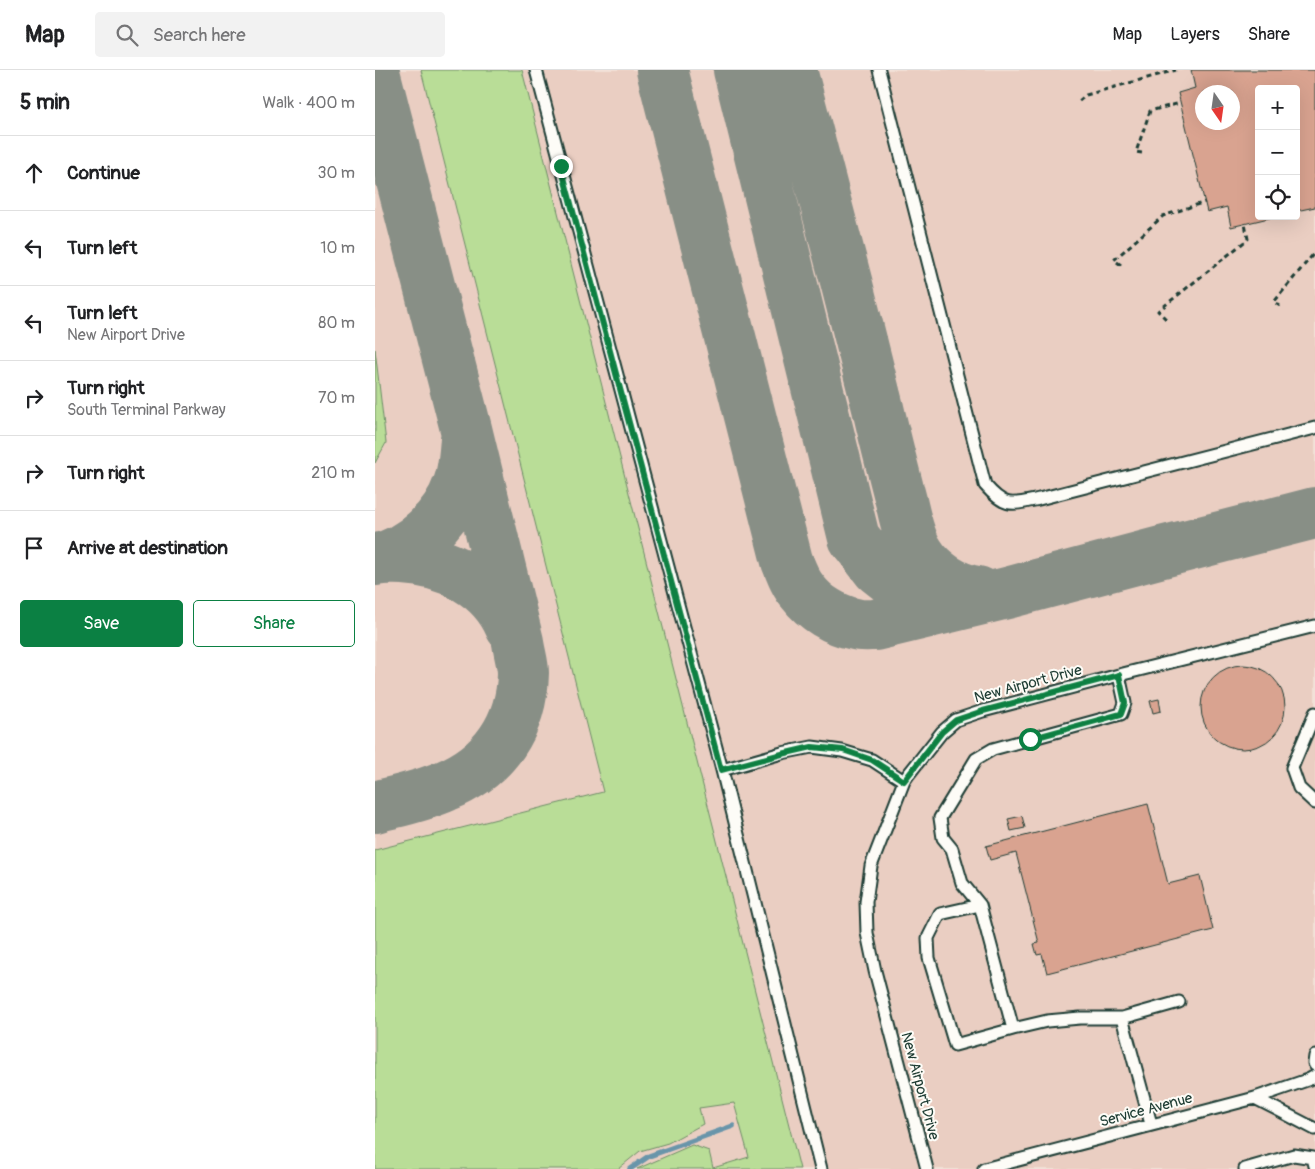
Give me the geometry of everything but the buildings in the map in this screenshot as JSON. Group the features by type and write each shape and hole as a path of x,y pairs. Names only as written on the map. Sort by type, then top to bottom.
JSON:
{"lane":[{"path":"535,70 721,770 821,1169"},
{"path":"879,70 985,485 995,497 1007,503 1039,499 1315,428"},
{"name":"New Airport Drive","path":"927,1169 875,971 867,933 865,902 871,866 904,781 942,732 956,720 1119,675 1315,626"},
{"path":"1013,1029 979,905 962,883 952,849 943,838 940,818 976,759 993,749 1121,714 1125,703 1119,675"},
{"path":"1315,713 1292,768 1299,788 1315,803"},
{"path":"721,770 812,747 843,750 872,760 904,781"},
{"path":"979,905 940,914 928,938 929,958 955,1045 1047,1020 1122,1018 1179,1002"},
{"path":"1122,1018 1151,1124"},
{"path":"1315,1056 1315,1065"},
{"name":"Service Avenue","path":"984,1169 1255,1098 1315,1076"},
{"path":"1255,1098 1315,1130"},
{"path":"1245,1169 1294,1155 1313,1158 1315,1166"}],"path":[{"path":"1079,101 1086,95 1176,70"},
{"path":"1141,153 1136,152 1150,112 1181,103"},
{"path":"1121,266 1114,260 1163,216 1205,202"},
{"path":"1166,319 1158,311 1248,239 1245,224"},
{"path":"1280,306 1274,302 1315,252"}],"shaded area":[{"path":"375,70 1315,70 1315,1169 375,1169"}],"green space":[{"path":"421,70 522,70 800,1169 637,1169 692,1145 709,1151 713,1168 749,1157 734,1103 699,1108 703,1124 668,1143 640,1151 618,1169 375,1169 375,850 603,792"},
{"path":"375,349 386,443 375,463"}],"waterway":[{"path":"630,1169 649,1156 733,1126"}],"taxiway":[{"path":"662,70 787,561 793,577 800,588 819,608 848,622 860,625 875,625 1007,593 1315,513"},
{"path":"739,70 854,538 878,569 897,584 954,606"},
{"path":"791,70 910,535 919,554 937,574 961,588 978,592"},
{"path":"375,76 466,429 518,642 523,673 521,692 511,727 502,742 478,767 462,778 437,790 375,807"},
{"path":"375,560 389,556 415,541 446,510 461,478 466,438"},
{"path":"375,560 402,559 419,561 436,564 452,570 481,587 503,612 511,627"}],"route":[{"path":"561,166 721,770 812,747 843,750 872,760 904,781 942,732 956,720 1119,675 1125,703 1121,714 1030,739"}]}
